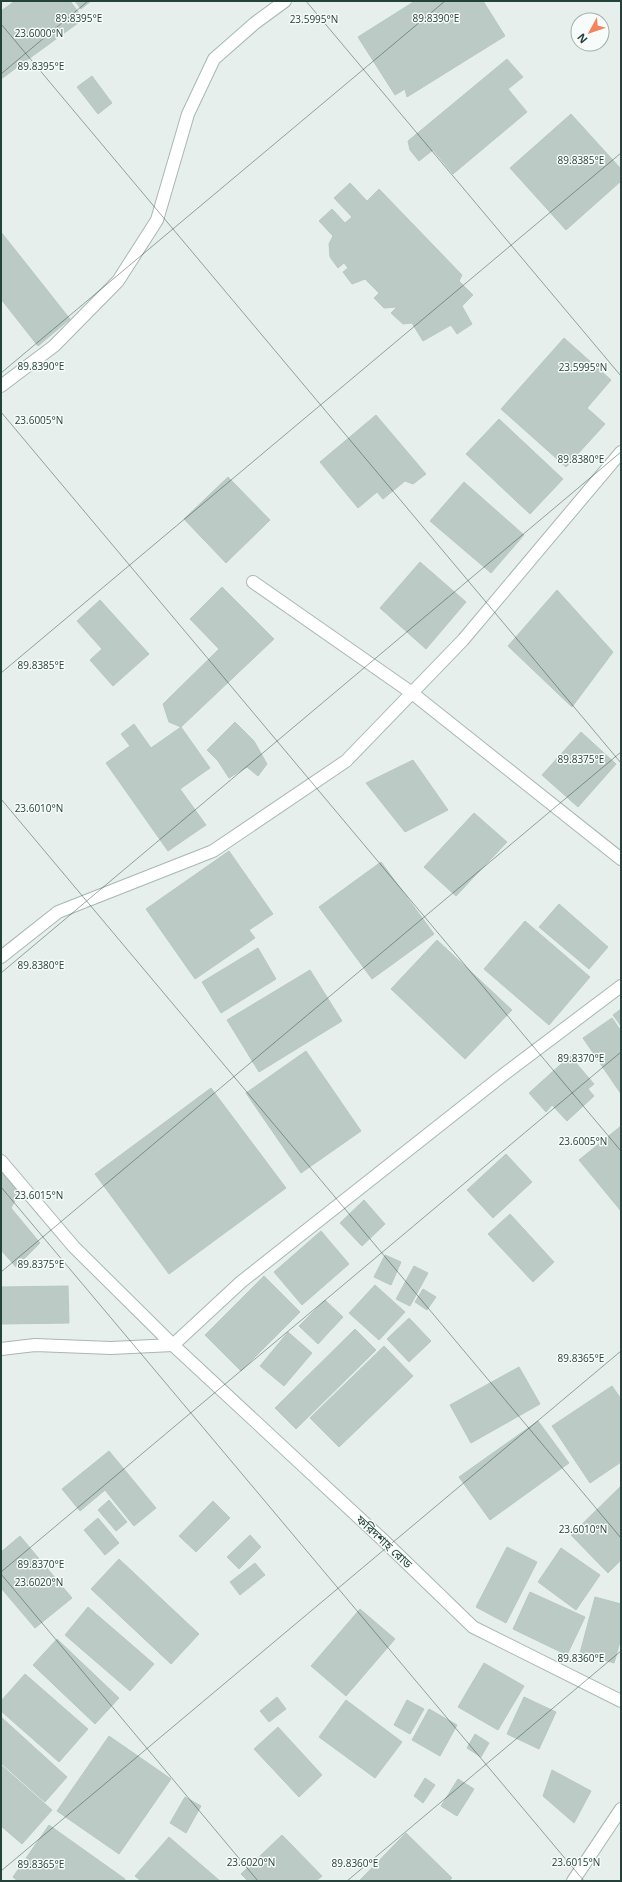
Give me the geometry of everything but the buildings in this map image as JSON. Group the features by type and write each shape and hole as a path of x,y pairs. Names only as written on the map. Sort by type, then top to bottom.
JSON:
{"street":[{"path":"1,386 54,346 118,281 157,220 188,114 214,59 255,23 285,1"},
{"path":"1,958 58,912 212,852 346,761 463,640 621,452"},
{"path":"253,582 412,693 621,859"},
{"path":"1,1349 35,1345 111,1348 172,1345 241,1282 507,1072 621,986"},
{"name":"ফরিদশাহ রোড","path":"1,1160 74,1247 172,1345 382,1540 473,1627 621,1701"},
{"path":"573,1881 621,1809"}]}
